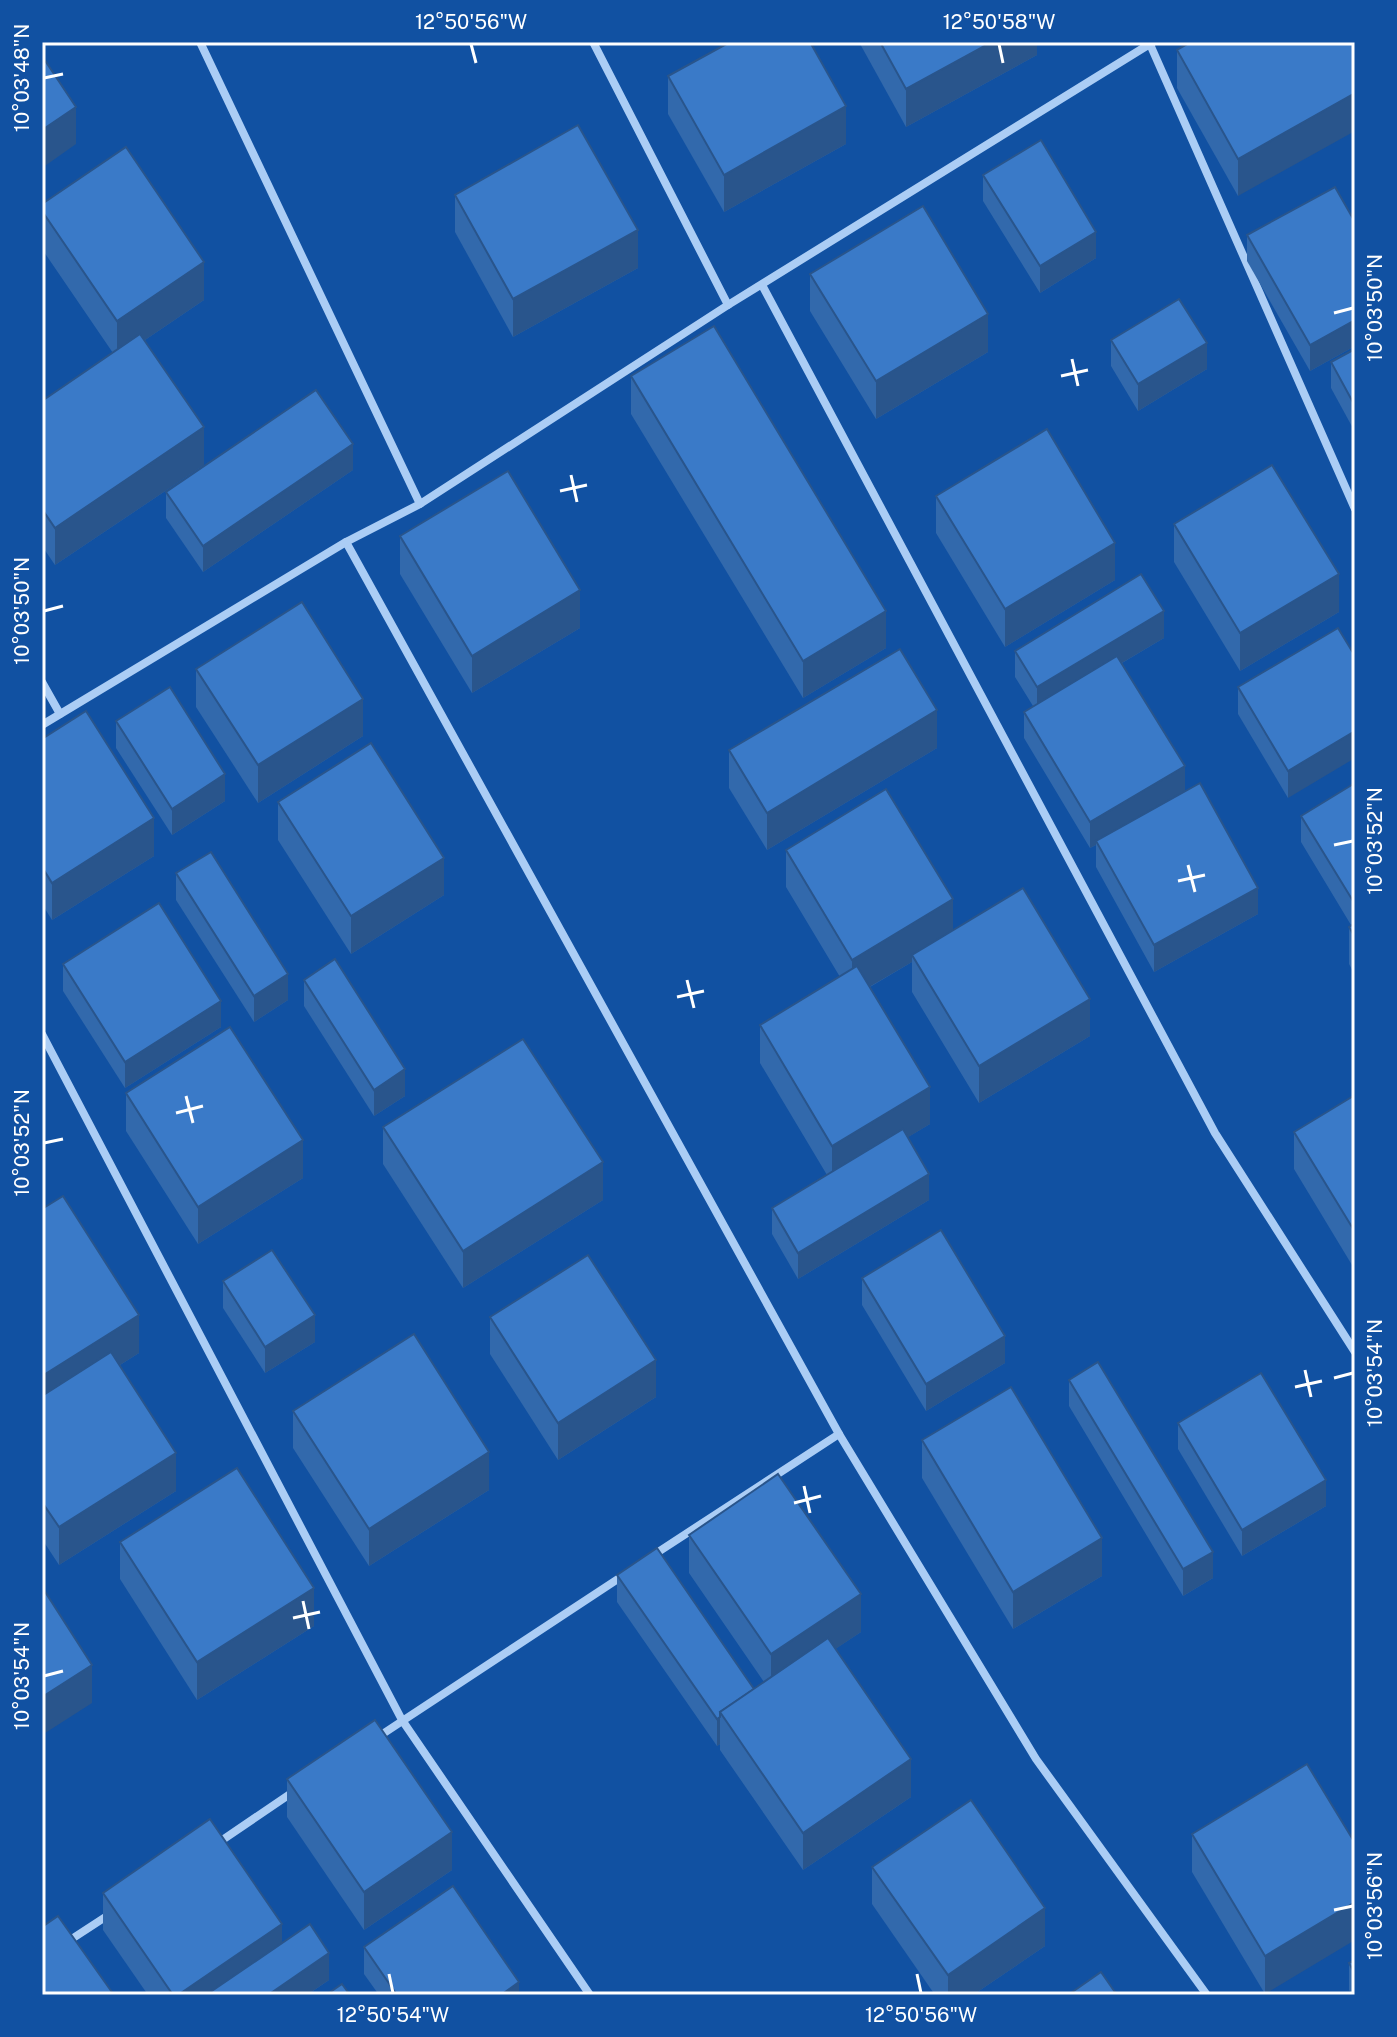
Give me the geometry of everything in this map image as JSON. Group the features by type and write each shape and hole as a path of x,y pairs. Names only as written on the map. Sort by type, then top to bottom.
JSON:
{"street":[{"path":"200,42 420,504"},
{"path":"593,42 728,305"},
{"path":"42,725 346,542 420,504 728,305 1150,43 1355,509"},
{"path":"762,285 1215,1133 1355,1352"},
{"path":"346,542 839,1434 1036,1759 1207,1995"},
{"path":"42,682 60,714"},
{"path":"42,1034 402,1720 590,1995"},
{"path":"640,1564 839,1434"},
{"path":"364,1746 627,1573"},
{"path":"209,1848 299,1788"},
{"path":"55,1950 119,1908"}],"building":[{"path":"730,42 810,42 846,106 724,175 668,76"},
{"path":"880,42 992,42 906,89"},
{"path":"1191,42 1355,42 1355,93 1238,159 1177,50"},
{"path":"42,56 76,107 42,130"},
{"path":"578,125 638,230 513,299 455,195"},
{"path":"1041,140 1096,232 1040,266 983,175"},
{"path":"126,147 204,262 117,321 42,211 42,204"},
{"path":"1335,187 1355,222 1355,320 1310,345 1247,235"},
{"path":"923,206 988,314 876,381 810,274"},
{"path":"1179,299 1207,343 1138,384 1111,340"},
{"path":"714,326 886,611 803,661 631,376"},
{"path":"140,334 204,427 55,528 42,509 42,401"},
{"path":"1355,349 1355,406 1331,362"},
{"path":"316,390 353,444 203,546 166,492"},
{"path":"1047,429 1115,543 1005,609 936,496"},
{"path":"1272,465 1339,574 1240,633 1174,524"},
{"path":"508,471 580,590 472,656 400,536"},
{"path":"1141,574 1164,611 1037,687 1015,651"},
{"path":"302,602 363,699 258,765 196,669"},
{"path":"1338,628 1355,656 1355,731 1288,771 1238,687"},
{"path":"900,649 937,710 767,813 729,750"},
{"path":"1117,656 1185,766 1090,822 1024,712"},
{"path":"170,687 225,774 172,809 116,721"},
{"path":"86,711 154,818 52,883 42,867 42,739"},
{"path":"371,743 444,858 351,916 278,802"},
{"path":"1200,783 1258,888 1154,945 1096,841"},
{"path":"1355,783 1355,900 1353,901 1301,816"},
{"path":"886,789 953,899 852,960 786,850"},
{"path":"211,852 288,974 254,996 176,873"},
{"path":"1023,888 1090,999 979,1066 912,955"},
{"path":"159,903 221,1001 125,1062 63,964"},
{"path":"1355,923 1355,937 1349,927"},
{"path":"335,959 405,1069 374,1090 304,980"},
{"path":"857,966 930,1087 832,1146 760,1025"},
{"path":"230,1027 303,1140 198,1207 126,1093"},
{"path":"523,1039 603,1162 463,1251 383,1127"},
{"path":"1355,1095 1355,1232 1294,1132"},
{"path":"903,1129 929,1174 798,1253 772,1208"},
{"path":"63,1196 139,1315 42,1376 42,1209"},
{"path":"941,1230 1005,1336 926,1384 862,1278"},
{"path":"272,1250 315,1315 265,1347 223,1281"},
{"path":"588,1255 656,1360 558,1423 490,1317"},
{"path":"414,1334 489,1452 369,1529 293,1411"},
{"path":"111,1352 176,1453 59,1527 42,1502 42,1396"},
{"path":"1098,1362 1213,1552 1183,1569 1069,1380"},
{"path":"1261,1373 1326,1480 1242,1530 1178,1423"},
{"path":"1011,1387 1102,1538 1013,1592 922,1440"},
{"path":"237,1468 314,1588 197,1662 120,1542"},
{"path":"778,1474 861,1594 771,1654 689,1535"},
{"path":"657,1548 754,1689 720,1712 717,1719 617,1575"},
{"path":"42,1587 92,1665 42,1697"},
{"path":"828,1638 911,1759 803,1833 720,1712"},
{"path":"375,1720 452,1832 364,1892 287,1779"},
{"path":"1307,1764 1355,1843 1355,1902 1265,1956 1192,1834"},
{"path":"971,1800 1045,1908 948,1975 872,1867"},
{"path":"210,1819 282,1924 178,1995 173,1995 103,1893"},
{"path":"453,1886 519,1982 501,1995 397,1995 364,1947"},
{"path":"58,1916 114,1995 42,1995 42,1927"},
{"path":"310,1924 329,1953 268,1995 206,1995"},
{"path":"1355,1960 1355,1974 1349,1963"},
{"path":"1101,1972 1117,1995 1068,1995"},
{"path":"342,1984 350,1995 326,1995"}]}
